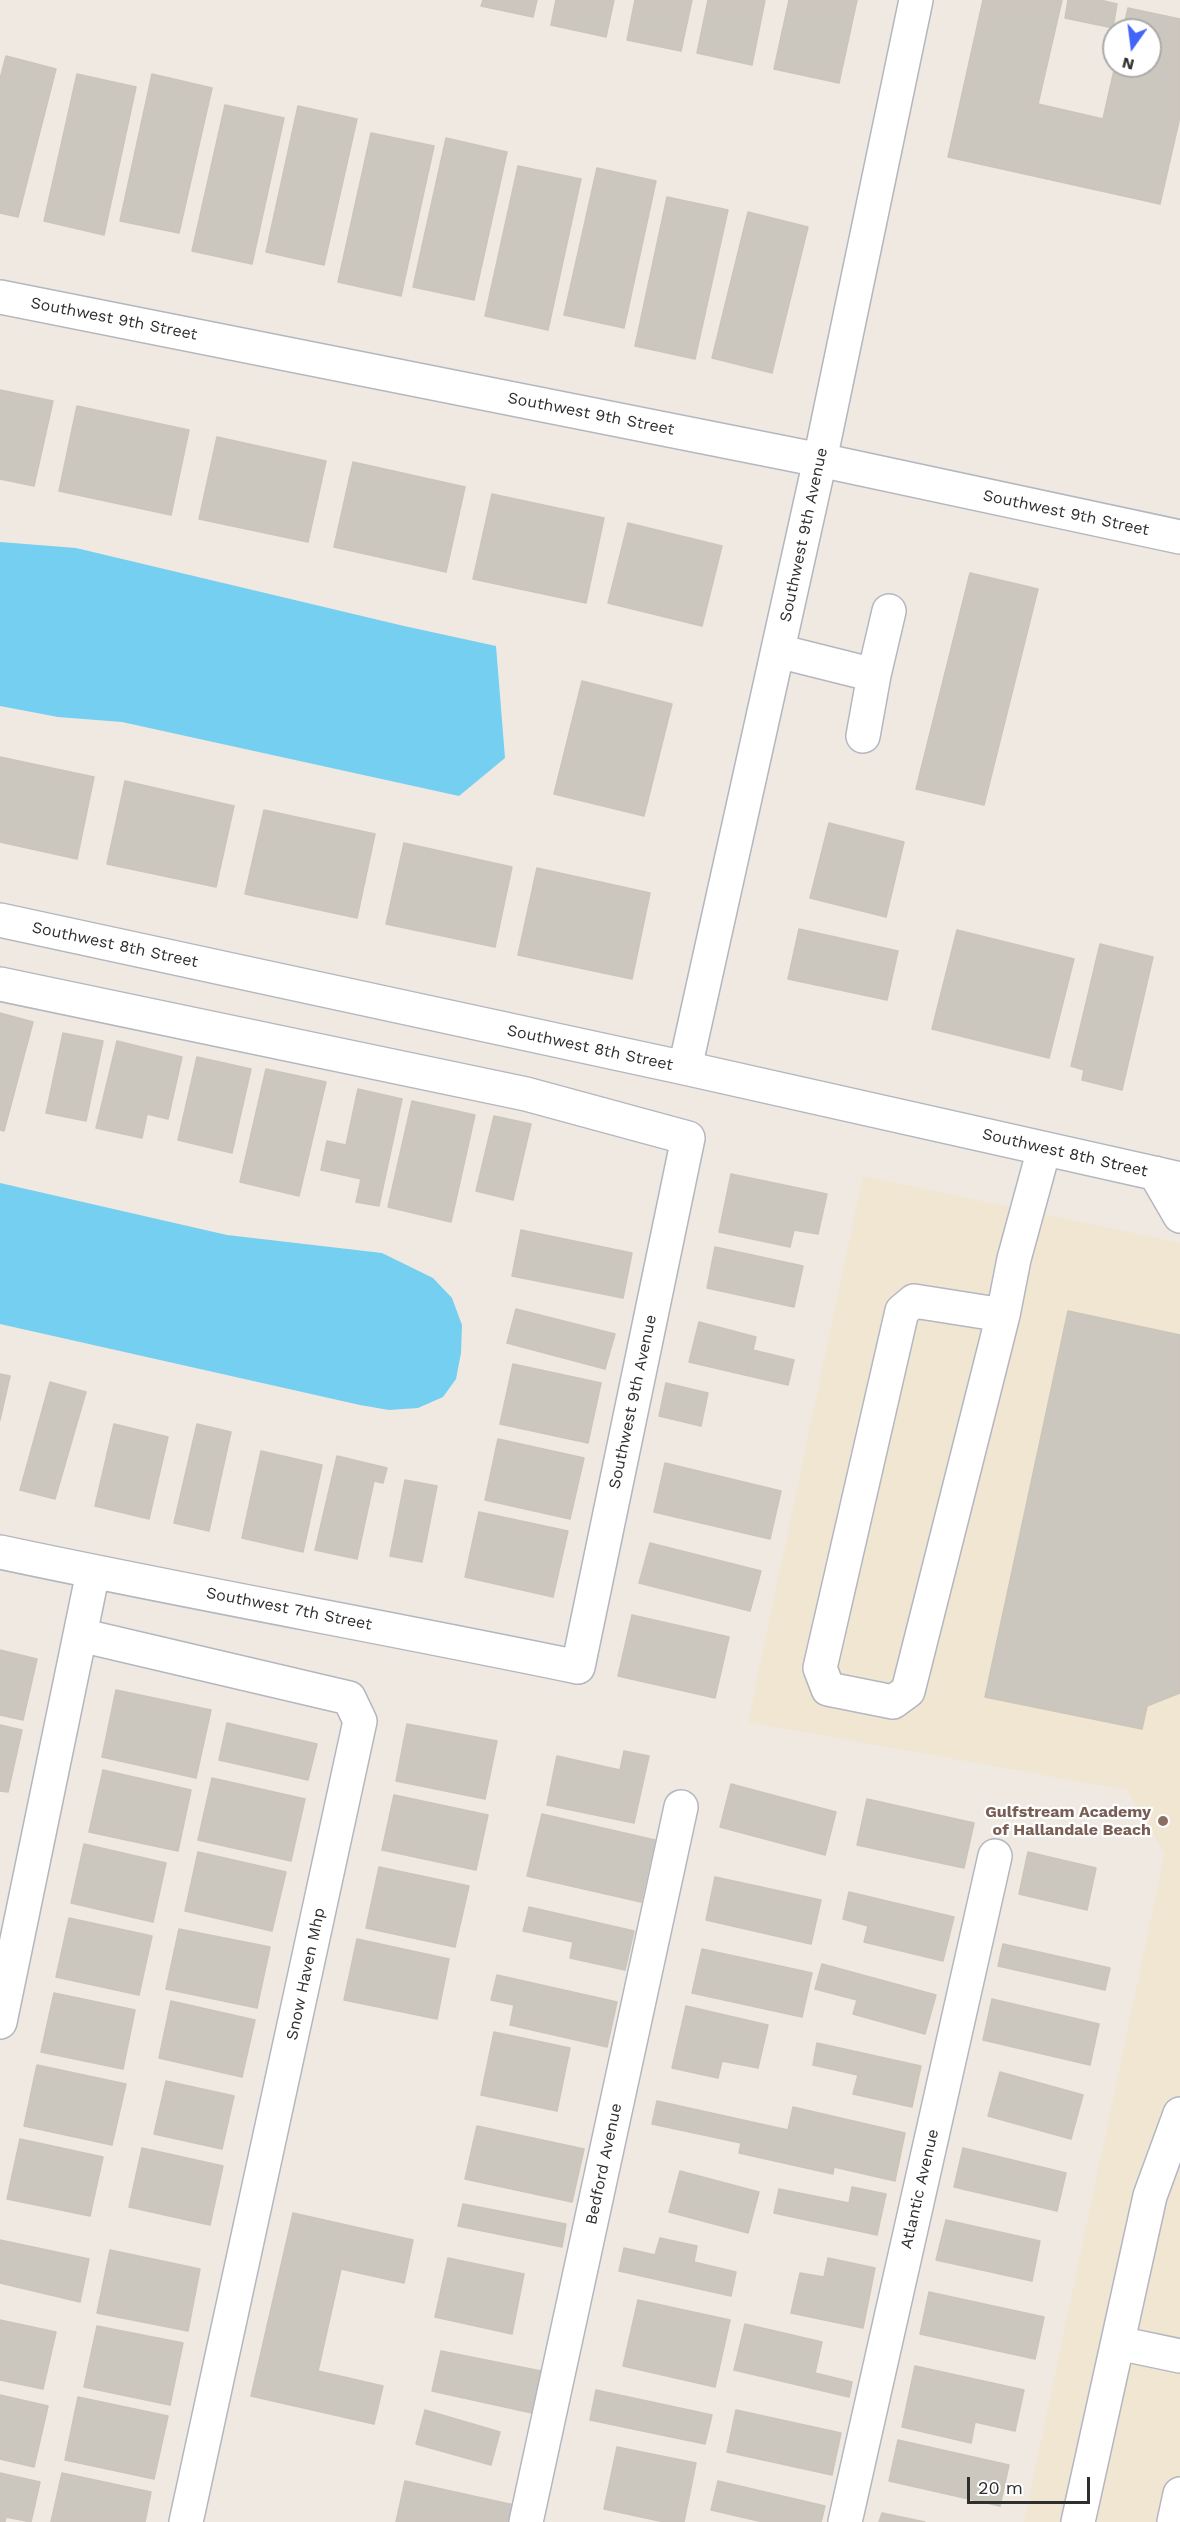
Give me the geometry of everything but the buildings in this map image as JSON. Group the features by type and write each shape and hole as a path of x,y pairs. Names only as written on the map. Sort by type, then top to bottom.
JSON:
{"street":[{"name":"Southwest 9th Avenue","path":"685,1068 820,460 916,0"},
{"name":"Southwest 9th Street","path":"0,297 820,460 1180,537"},
{"path":"862,736 889,611"},
{"path":"778,651 874,675"},
{"name":"Southwest 8th Street","path":"0,920 685,1068 1167,1176"},
{"name":"Southwest 9th Avenue","path":"0,984 526,1094 688,1138 578,1667"},
{"path":"1003,1315 914,1301 902,1311 820,1668 828,1689 893,1702 908,1691 1003,1315 1014,1259 1044,1149"},
{"path":"1167,1176 1180,1216"},
{"name":"Southwest 7th Street","path":"0,1552 578,1667"},
{"path":"0,2022 93,1572"},
{"name":"Snow Haven Mhp","path":"80,1635 349,1698 360,1721 186,2522"},
{"name":"Bedford Avenue","path":"526,2522 681,1807"},
{"name":"Atlantic Avenue","path":"845,2522 995,1856"},
{"path":"1078,2522 1150,2196 1180,2114"},
{"path":"1118,2343 1180,2356"},
{"path":"1174,2522 1180,2494"}],"shaded area":[{"name":"Gulfstream Academy of Hallandale Beach","path":"863,1176 1180,1243 1180,2522 1024,2522 1165,1853 1127,1790 748,1722"}],"water":[{"path":"0,542 76,548 496,646 505,758 459,796 122,722 58,717 0,706"},
{"path":"0,1183 227,1235 382,1253 433,1278 452,1298 462,1325 461,1353 456,1379 443,1397 418,1408 389,1410 0,1324"}],"place":[{"name":"Gulfstream Academy of Hallandale Beach","path":"1163,1821"}]}
